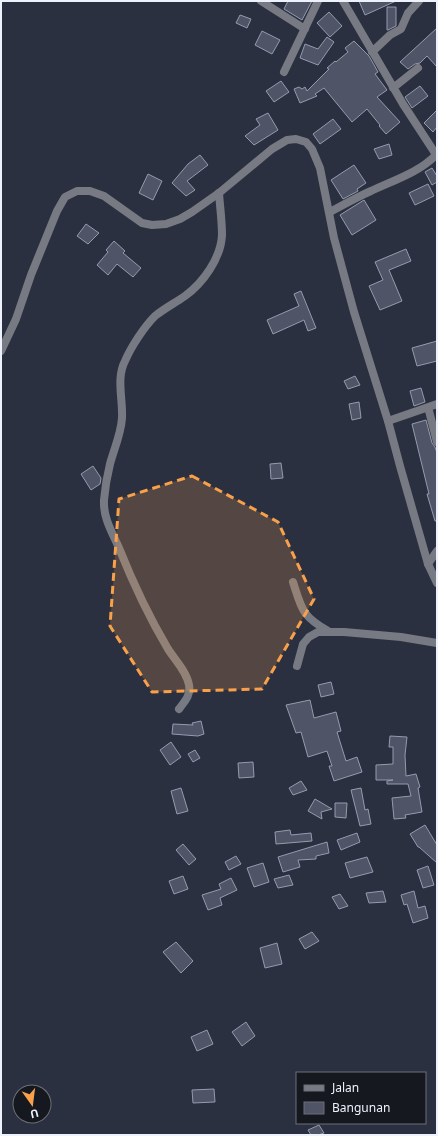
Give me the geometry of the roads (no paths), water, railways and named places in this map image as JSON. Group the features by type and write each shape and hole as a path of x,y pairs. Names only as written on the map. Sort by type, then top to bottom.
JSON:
{"street":[{"path":"261,1 305,29"},
{"path":"284,72 318,1"},
{"path":"330,212 369,192 418,170 436,156 393,88 343,1"},
{"path":"372,52 390,35 401,29 408,13 419,1"},
{"path":"393,88 418,68"},
{"path":"1,351 16,319 31,274 57,211 66,197 77,191 90,191 104,196 142,223 152,225 166,224 180,219 192,212 219,193 272,149 287,140 296,139 306,142 312,149 320,168 334,238 350,297 388,421 428,564 437,583"},
{"path":"179,709 189,695 189,685 186,676 165,643 133,582 106,519 104,508 105,486 110,464 118,441 122,419 120,377 124,362 138,338 154,318 168,305 186,295 211,267 219,250 222,235 219,193"},
{"path":"388,421 437,404"},
{"path":"428,407 436,433 437,442"},
{"path":"428,564 437,551"},
{"path":"293,582 301,606 307,616 329,632"},
{"path":"297,666 303,644 309,637 318,632 401,637 437,643"}]}
